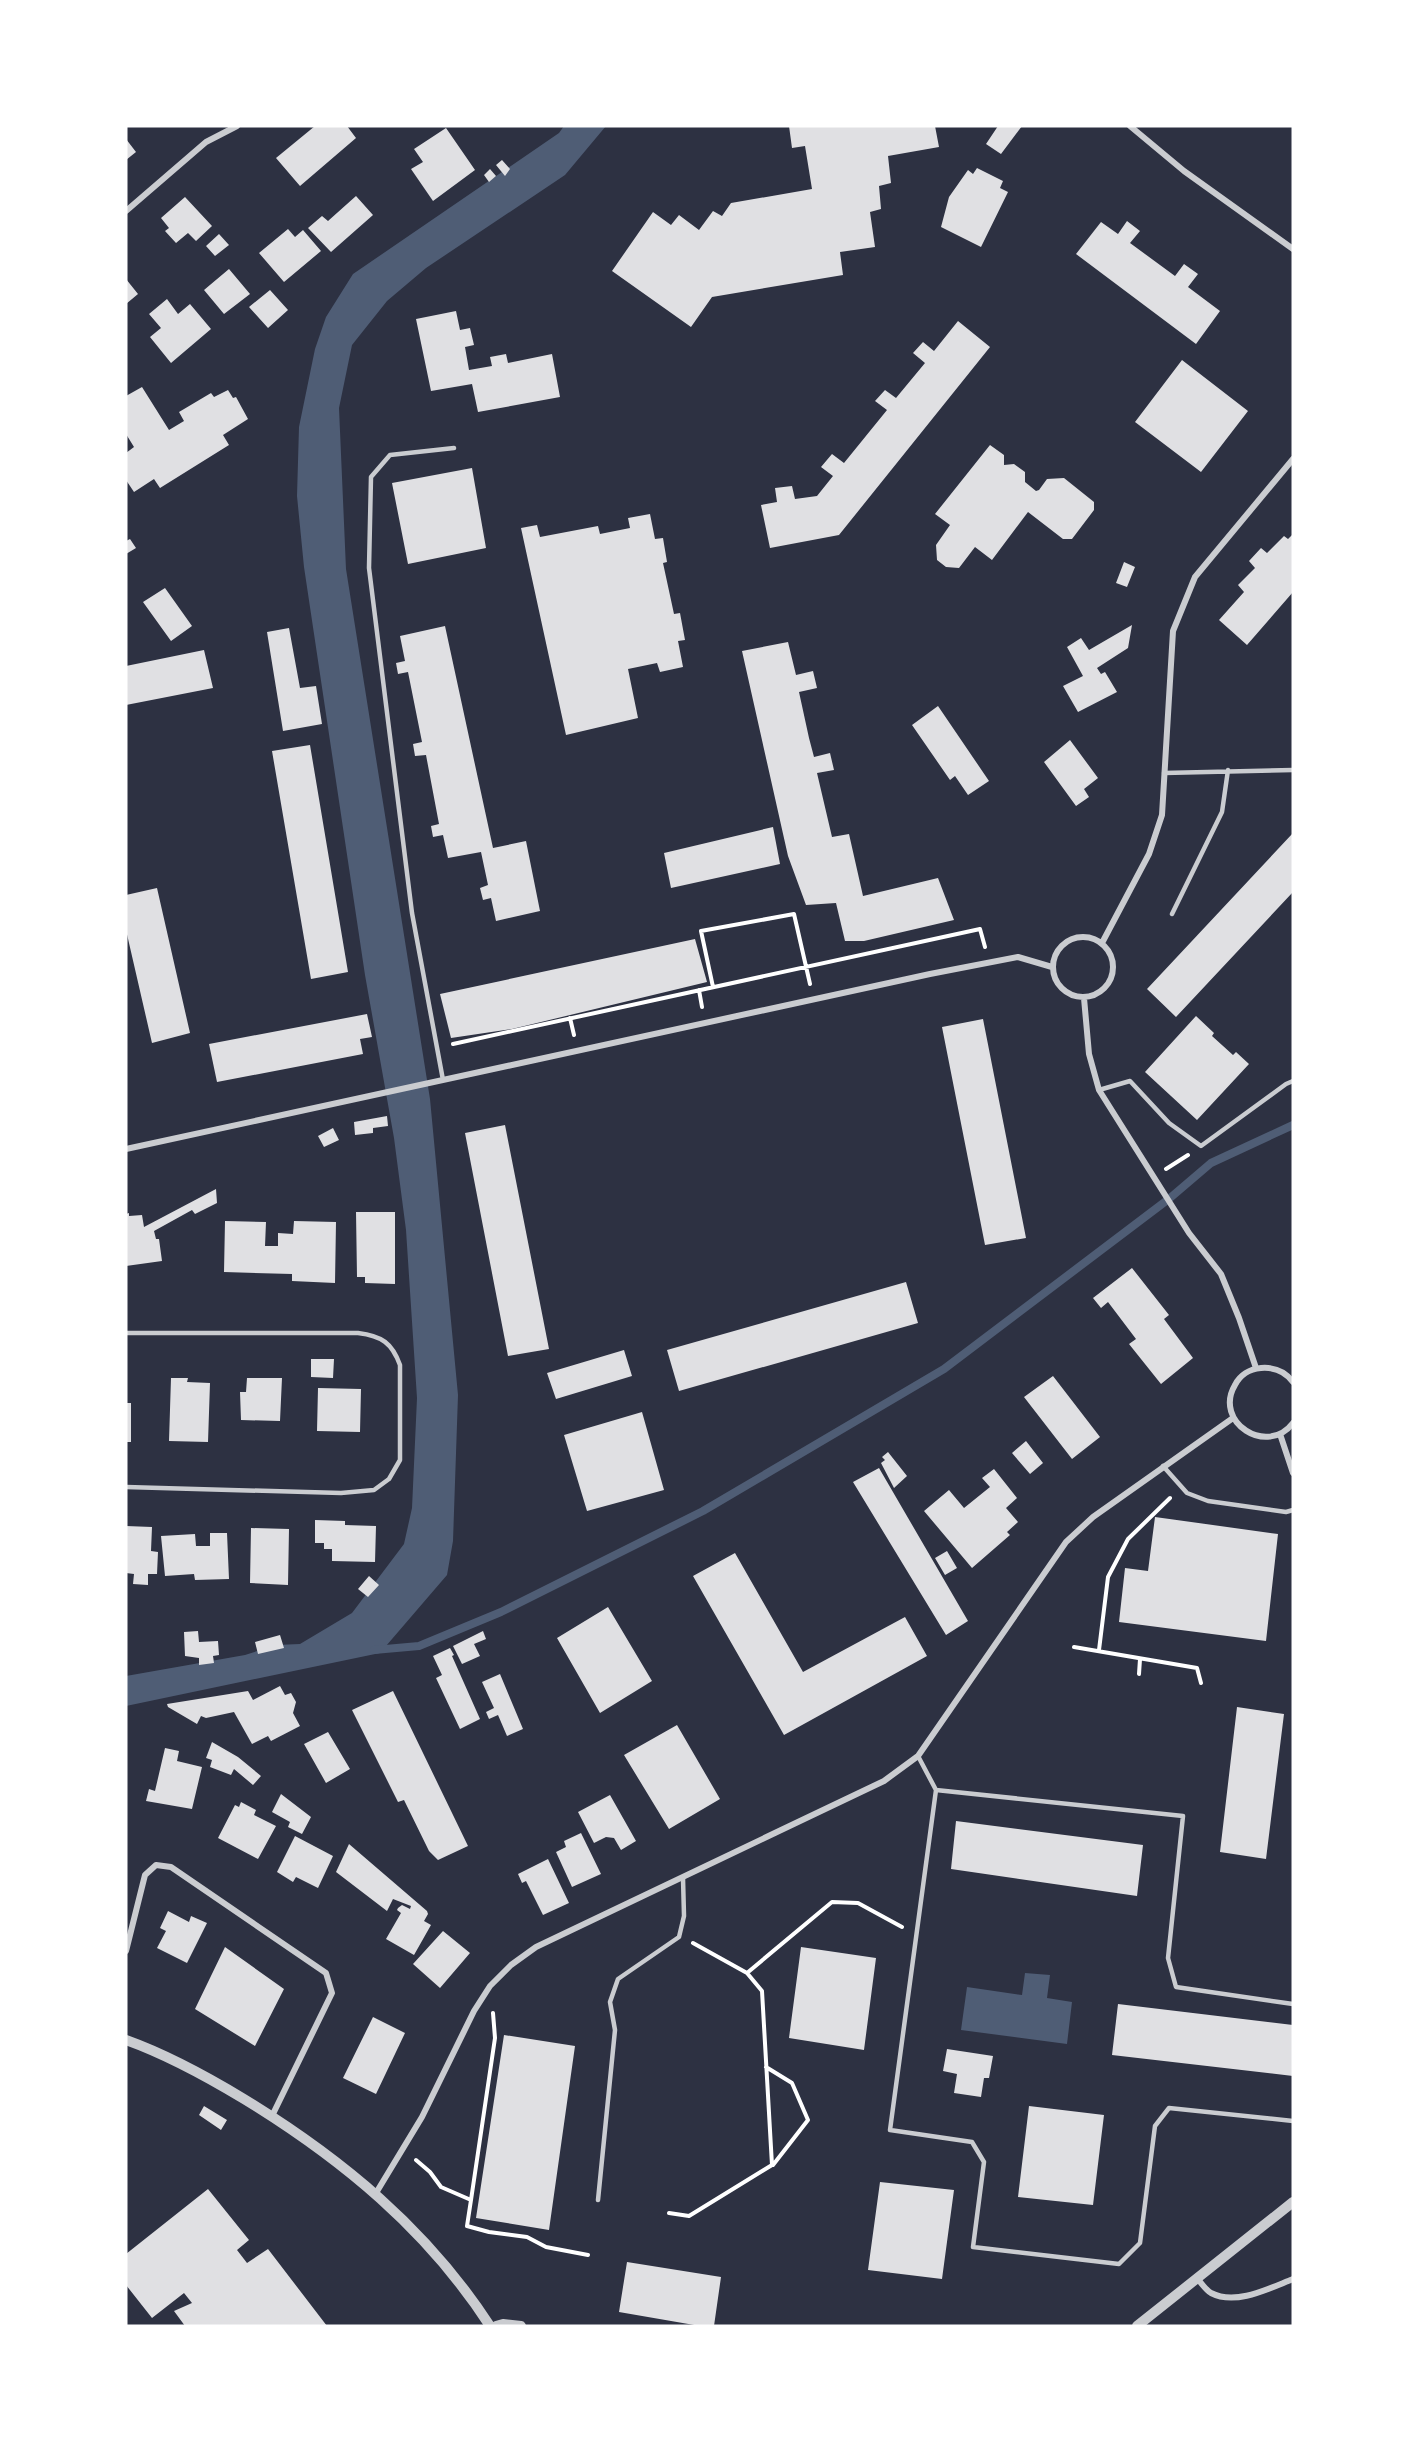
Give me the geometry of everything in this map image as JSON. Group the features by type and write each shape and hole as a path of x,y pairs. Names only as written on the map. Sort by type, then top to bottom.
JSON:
{"street":[{"path":"126,211 206,142 237,126"},
{"path":"1130,126 1184,171 1293,249"},
{"path":"1102,943 1149,854 1162,814 1173,631 1195,577 1293,459"},
{"path":"1079,936 1092,937 1102,943 1110,952 1114,963 1113,975 1107,986 1097,994 1084,998 1071,995 1061,988 1052,968 1054,956 1060,947 1079,936"},
{"path":"126,1149 989,962 1018,957 1052,968"},
{"path":"1084,998 1089,1054 1099,1090 1190,1233 1221,1274 1256,1368"},
{"path":"1293,1382 1279,1370 1268,1367 1256,1368 1238,1379 1230,1397 1233,1418 1239,1427 1258,1437 1280,1434 1293,1423"},
{"path":"376,2193 422,2117 474,2010 490,1986 511,1965 536,1947 884,1781 918,1756 1066,1542 1093,1516 1233,1418"},
{"path":"1280,1434 1293,1473"},
{"path":"126,1951 145,1875 156,1865 171,1867 326,1973 332,1993 272,2116"},
{"path":"126,2040 194,2069 272,2116 331,2156 376,2193 463,2285 490,2326"},
{"path":"1137,2326 1198,2279 1271,2217 1293,2202"},
{"path":"1198,2279 1210,2293 1229,2297 1252,2295 1293,2279"},
{"path":"496,2326 516,2324 521,2326"}],"lane":[{"path":"444,1080 412,913 369,568 370,477 390,455 454,448"},
{"path":"1164,773 1293,770"},
{"path":"1172,914 1222,812 1228,771"},
{"path":"1099,1090 1130,1081 1169,1123 1201,1146 1293,1081"},
{"path":"126,1333 358,1333 376,1335 386,1341 395,1352 400,1365 400,1460 389,1479 374,1490 341,1493 126,1487"},
{"path":"1163,1467 1187,1493 1208,1501 1286,1512 1293,1510"},
{"path":"918,1756 936,1790 890,2130 972,2142 984,2162 973,2247 1119,2264 1140,2243 1155,2126 1169,2108 1293,2121"},
{"path":"936,1790 1183,1816 1168,1958 1176,1987 1293,2004"},
{"path":"598,2200 615,2030 610,2002 618,1979 679,1937 684,1916 683,1878"}],"path":[{"path":"713,987 701,931 794,914 813,999"},
{"path":"437,1048 980,928 989,962"},
{"path":"1154,1177 1201,1146"},
{"path":"1099,1650 1108,1577 1128,1539 1158,1511 1180,1485"},
{"path":"1074,1647 1197,1668 1201,1683"},
{"path":"1139,1674 1140,1659"},
{"path":"747,1973 832,1902 858,1903 915,1935"},
{"path":"679,1937 747,1973 762,1991 772,2165"},
{"path":"490,1986 495,2038 467,2226 489,2232 527,2237 546,2247 588,2255"},
{"path":"669,2212 689,2216 772,2165 808,2120 792,2083 766,2067"},
{"path":"403,2148 430,2172 441,2187 471,2200"}],"water":[{"path":"564,126 606,126 565,175 426,268 387,301 352,345 339,408 346,569 430,1099 458,1395 453,1541 447,1575 380,1653 126,1706 126,1676 245,1655 276,1645 300,1644 352,1613 404,1544 412,1508 417,1398 406,1230 394,1138 365,975 304,567 297,496 299,427 315,349 326,317 353,274 559,133"},
{"path":"1025,1973 1050,1975 1047,1998 1072,2002 1067,2044 961,2030 967,1987 1022,1995"}],"building":[{"path":"315,126 347,126 356,138 300,186 276,158"},
{"path":"789,126 935,126 939,147 888,156 891,183 879,186 881,209 870,212 875,247 840,252 843,275 712,297 691,327 612,271 653,212 671,225 679,215 699,230 713,211 722,216 731,203 812,189 805,146 792,148"},
{"path":"998,126 1022,126 1001,154 986,144"},
{"path":"446,128 475,170 433,201 411,169 423,162 414,149"},
{"path":"126,139 136,152 126,160"},
{"path":"502,160 510,169 505,176 496,165"},
{"path":"977,168 1003,181 1000,188 1008,192 981,247 941,227 949,197 968,170 973,174"},
{"path":"490,169 496,176 489,182 484,175"},
{"path":"356,196 373,215 331,252 308,228 322,216 328,221"},
{"path":"185,197 212,226 196,241 188,233 176,243 165,231 169,228 161,218"},
{"path":"1127,221 1140,231 1130,243 1175,276 1184,264 1198,274 1188,287 1220,311 1196,344 1076,254 1101,222 1118,234"},
{"path":"288,229 295,237 303,230 321,251 284,282 259,253"},
{"path":"219,234 229,245 215,256 206,246"},
{"path":"229,269 250,294 224,314 204,290"},
{"path":"126,279 138,294 126,304"},
{"path":"270,290 288,310 268,328 249,307"},
{"path":"167,299 178,314 190,304 211,329 171,363 150,337 161,328 149,314"},
{"path":"456,311 460,330 470,328 474,345 465,347 469,370 492,366 490,357 506,354 508,363 552,354 560,397 478,412 472,384 431,391 416,319"},
{"path":"958,321 990,347 839,535 770,548 761,505 777,502 775,488 792,486 795,499 817,496 833,476 821,467 832,454 844,463 887,410 875,401 885,390 896,398 925,363 913,353 923,342 934,351"},
{"path":"1182,360 1248,411 1201,472 1135,422"},
{"path":"142,387 169,430 184,421 179,412 211,393 214,397 228,390 233,398 236,397 248,419 223,435 229,445 160,488 154,479 134,492 126,480 126,453 134,447 126,434 126,396"},
{"path":"990,445 1004,455 1004,465 1014,464 1025,472 1025,482 1036,491 1047,479 1064,478 1094,502 1094,510 1072,539 1063,539 1028,512 992,560 975,547 959,568 946,567 937,560 936,545 950,525 935,514"},
{"path":"472,468 486,548 408,564 392,483"},
{"path":"650,514 655,539 663,538 667,562 663,563 674,614 680,613 685,640 678,641 683,667 660,672 657,663 628,669 638,718 566,735 521,528 537,525 540,537 598,526 600,534 630,528 628,518"},
{"path":"1293,534 1293,592 1247,645 1219,620 1244,592 1238,585 1255,568 1249,561 1261,548 1267,553 1284,536 1288,539"},
{"path":"130,539 136,548 126,554 126,541"},
{"path":"1124,562 1135,567 1127,587 1116,583"},
{"path":"165,588 192,626 171,641 143,602"},
{"path":"1132,625 1128,648 1097,668 1101,674 1105,672 1117,692 1078,712 1063,686 1083,676 1067,647 1081,638 1089,650"},
{"path":"445,626 493,848 526,841 540,911 496,921 491,898 483,900 480,888 488,885 481,852 448,858 443,835 433,837 431,826 439,824 426,755 415,756 413,744 422,742 408,672 398,674 396,663 405,661 400,636"},
{"path":"289,628 300,688 316,686 322,724 283,731 267,632"},
{"path":"788,642 796,675 813,671 817,688 799,692 809,738 814,757 830,753 834,770 817,773 832,837 849,834 863,896 938,878 954,920 864,941 845,941 836,903 806,905 788,856 742,651"},
{"path":"204,650 213,688 126,705 126,666"},
{"path":"938,706 989,781 968,795 955,776 950,780 912,725"},
{"path":"1070,740 1098,778 1084,789 1089,797 1076,806 1044,762"},
{"path":"310,745 348,972 311,979 272,751"},
{"path":"773,827 780,864 671,888 664,853"},
{"path":"1293,833 1293,892 1176,1017 1147,989"},
{"path":"157,888 190,1033 152,1043 126,930 126,895"},
{"path":"695,939 707,982 512,1029 451,1038 440,994"},
{"path":"367,1014 372,1037 360,1039 363,1054 217,1082 209,1044"},
{"path":"1196,1016 1214,1033 1212,1036 1233,1055 1236,1052 1249,1064 1197,1120 1145,1072"},
{"path":"983,1019 1026,1238 985,1245 942,1027"},
{"path":"387,1116 388,1126 373,1128 373,1133 355,1135 354,1122"},
{"path":"505,1125 549,1349 508,1356 465,1133"},
{"path":"333,1128 339,1140 324,1147 318,1136"},
{"path":"216,1189 217,1203 195,1214 192,1210 154,1231 156,1239 159,1239 162,1261 126,1266 126,1214 129,1213 129,1216 142,1215 144,1227"},
{"path":"356,1212 395,1212 395,1284 365,1283 365,1277 357,1277"},
{"path":"225,1221 266,1222 265,1246 278,1246 278,1233 293,1234 294,1221 336,1222 335,1283 292,1281 292,1274 224,1272"},
{"path":"1132,1268 1169,1315 1164,1319 1193,1358 1161,1384 1129,1344 1136,1339 1108,1302 1101,1308 1093,1298"},
{"path":"906,1282 918,1323 679,1391 667,1350"},
{"path":"624,1350 632,1376 556,1399 547,1373"},
{"path":"311,1359 334,1359 333,1378 311,1377"},
{"path":"1053,1376 1100,1437 1072,1459 1024,1397"},
{"path":"171,1378 188,1378 187,1382 210,1383 208,1442 169,1441"},
{"path":"247,1378 282,1378 280,1421 241,1420 240,1392 246,1392"},
{"path":"318,1388 361,1389 360,1432 317,1431"},
{"path":"126,1403 131,1403 131,1442 126,1442"},
{"path":"642,1412 664,1490 587,1511 564,1435"},
{"path":"1026,1441 1043,1463 1030,1474 1012,1453"},
{"path":"888,1452 907,1476 894,1488 881,1463 885,1460 882,1457"},
{"path":"879,1468 968,1621 946,1635 853,1482"},
{"path":"994,1469 1017,1498 1006,1508 1018,1522 1007,1532 1010,1535 972,1568 924,1511 949,1490 964,1508 990,1487 982,1478"},
{"path":"1155,1517 1278,1534 1266,1641 1119,1622 1125,1568 1148,1571"},
{"path":"315,1520 345,1521 345,1525 376,1526 375,1562 332,1561 332,1549 324,1549 324,1543 315,1543"},
{"path":"126,1526 152,1527 151,1551 158,1552 157,1574 148,1574 148,1585 133,1584 134,1574 126,1573"},
{"path":"251,1528 289,1529 288,1585 250,1583"},
{"path":"210,1533 227,1533 229,1579 195,1580 194,1574 165,1576 161,1536 195,1534 196,1546 210,1546"},
{"path":"947,1551 957,1568 945,1575 935,1558"},
{"path":"735,1553 803,1672 905,1617 927,1656 784,1735 693,1576"},
{"path":"369,1576 379,1585 368,1597 358,1589"},
{"path":"608,1607 652,1681 600,1713 557,1638"},
{"path":"198,1631 199,1642 218,1641 219,1655 213,1656 214,1663 199,1665 199,1658 185,1656 184,1632"},
{"path":"483,1631 486,1639 474,1644 480,1656 462,1664 453,1646"},
{"path":"280,1635 284,1648 258,1654 255,1642"},
{"path":"450,1648 480,1719 460,1729 436,1678 442,1675 433,1656"},
{"path":"500,1674 523,1729 507,1736 498,1715 489,1719 486,1712 494,1708 482,1682"},
{"path":"280,1686 285,1695 291,1693 296,1702 293,1713 300,1726 271,1741 268,1736 252,1744 234,1712 206,1718 201,1716 197,1724 168,1707 167,1704 248,1691 253,1700"},
{"path":"393,1691 468,1846 438,1860 429,1851 404,1800 398,1802 352,1710"},
{"path":"1237,1707 1284,1714 1266,1859 1220,1852"},
{"path":"677,1725 720,1799 669,1829 624,1755"},
{"path":"328,1732 350,1769 326,1783 304,1744"},
{"path":"212,1742 238,1757 261,1776 253,1785 234,1769 231,1775 210,1767 212,1760 206,1758"},
{"path":"165,1748 179,1751 177,1761 202,1767 192,1809 146,1801 149,1789 155,1791"},
{"path":"281,1794 311,1817 302,1834 288,1827 290,1822 272,1812"},
{"path":"610,1795 636,1841 621,1850 614,1838 606,1837 594,1843 578,1812"},
{"path":"241,1802 256,1810 254,1815 276,1826 258,1859 218,1838 235,1805 239,1807"},
{"path":"956,1821 1143,1845 1137,1896 951,1869"},
{"path":"581,1833 601,1874 572,1887 556,1852 566,1847 564,1841"},
{"path":"295,1836 333,1856 318,1888 296,1877 293,1882 277,1872"},
{"path":"349,1844 427,1911 428,1914 424,1921 431,1925 414,1955 386,1939 401,1913 397,1910 398,1908 402,1905 410,1909 411,1906 393,1899 387,1911 336,1872"},
{"path":"548,1859 569,1903 543,1915 526,1881 522,1883 518,1874"},
{"path":"168,1911 189,1922 191,1916 207,1923 187,1963 157,1948 166,1931 160,1928"},
{"path":"443,1931 470,1953 440,1988 413,1964"},
{"path":"225,1947 284,1989 255,2046 195,2009"},
{"path":"801,1947 876,1958 864,2050 789,2038"},
{"path":"1118,2004 1293,2025 1293,2076 1112,2055"},
{"path":"373,2017 405,2033 376,2094 343,2078"},
{"path":"504,2035 575,2046 549,2230 476,2218"},
{"path":"947,2049 993,2056 989,2078 984,2078 981,2097 954,2093 957,2074 943,2071"},
{"path":"204,2106 227,2120 221,2130 199,2115"},
{"path":"1029,2106 1104,2115 1093,2205 1018,2197"},
{"path":"880,2182 954,2190 942,2279 868,2270"},
{"path":"208,2189 249,2240 237,2250 247,2263 268,2249 327,2326 185,2326 174,2311 192,2303 184,2293 152,2318 126,2285 126,2254"},
{"path":"627,2262 721,2277 714,2326 700,2326 619,2312"}],"waterway":[{"path":"374,1650 419,1646 501,1612 703,1511 944,1369 1170,1198 1211,1163 1293,1125"}]}
